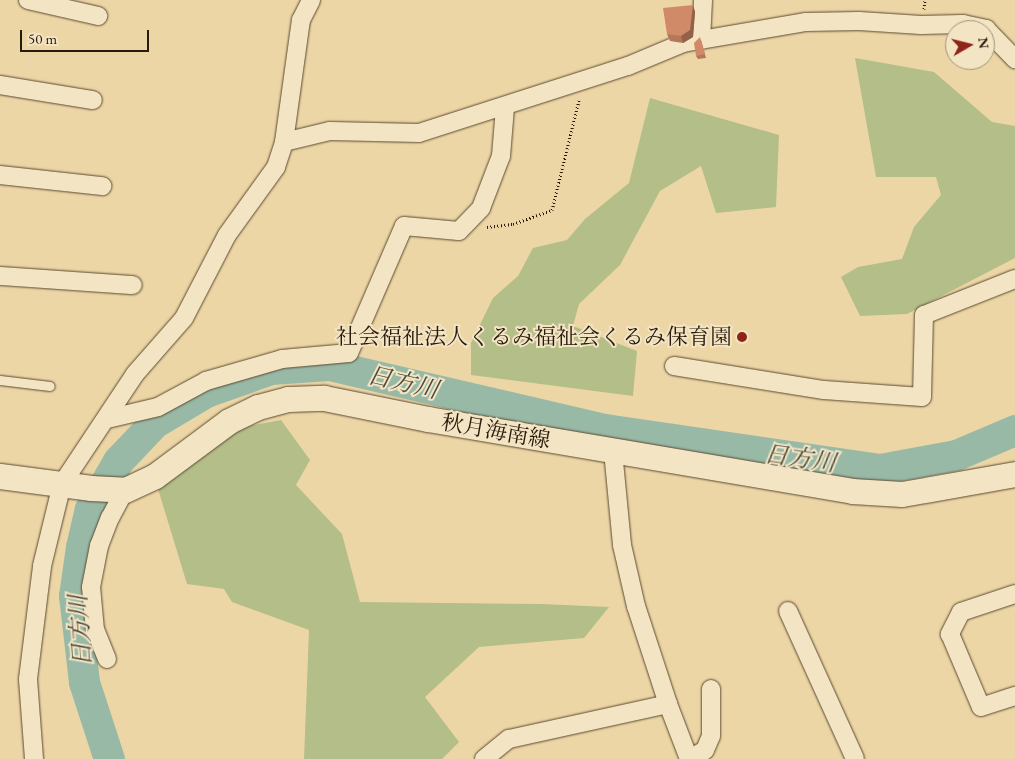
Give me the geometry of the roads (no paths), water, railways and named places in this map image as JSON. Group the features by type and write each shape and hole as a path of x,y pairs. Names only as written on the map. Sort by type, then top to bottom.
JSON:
{"main road":[{"name":"秋月海南線","path":"0,476 91,488 122,490 156,476 230,421 258,407 288,399 324,398 613,451 868,492 902,494 1015,474"}],"street":[{"path":"28,0 98,16"},
{"path":"34,759 28,679 42,566 62,484 107,419 135,374 184,318 227,235 276,167 284,142 301,20 311,0"},
{"path":"701,40 703,0"},
{"path":"284,142 330,131 419,133 505,107 683,43 806,22 859,21 921,25 964,24 986,30 1015,59"},
{"path":"0,85 94,100"},
{"path":"107,419 158,407 206,381 282,359 349,353 404,226 459,231 482,208 501,156 505,107"},
{"path":"0,175 102,186"},
{"path":"0,276 133,285"},
{"path":"674,366 824,390 922,397 924,315 1015,279"},
{"path":"613,451 622,545 636,606 668,704 689,759 705,750 711,736 711,689"},
{"path":"107,660 96,630 91,587 99,546 122,490"},
{"path":"1015,594 961,612 950,634 981,707 1015,696"},
{"path":"788,611 855,759"},
{"path":"484,759 509,739 668,704"}],"lane":[{"path":"0,380 50,386"}],"waterway":[{"name":"日方川","path":"109,759 84,682 74,596 81,547 90,509 118,461 154,423 206,392 271,369 329,365 605,429 880,469 956,455 1015,430"}],"place":[{"name":"社会福祉法人くるみ福祉会くるみ保育園","path":"742,337"}]}
